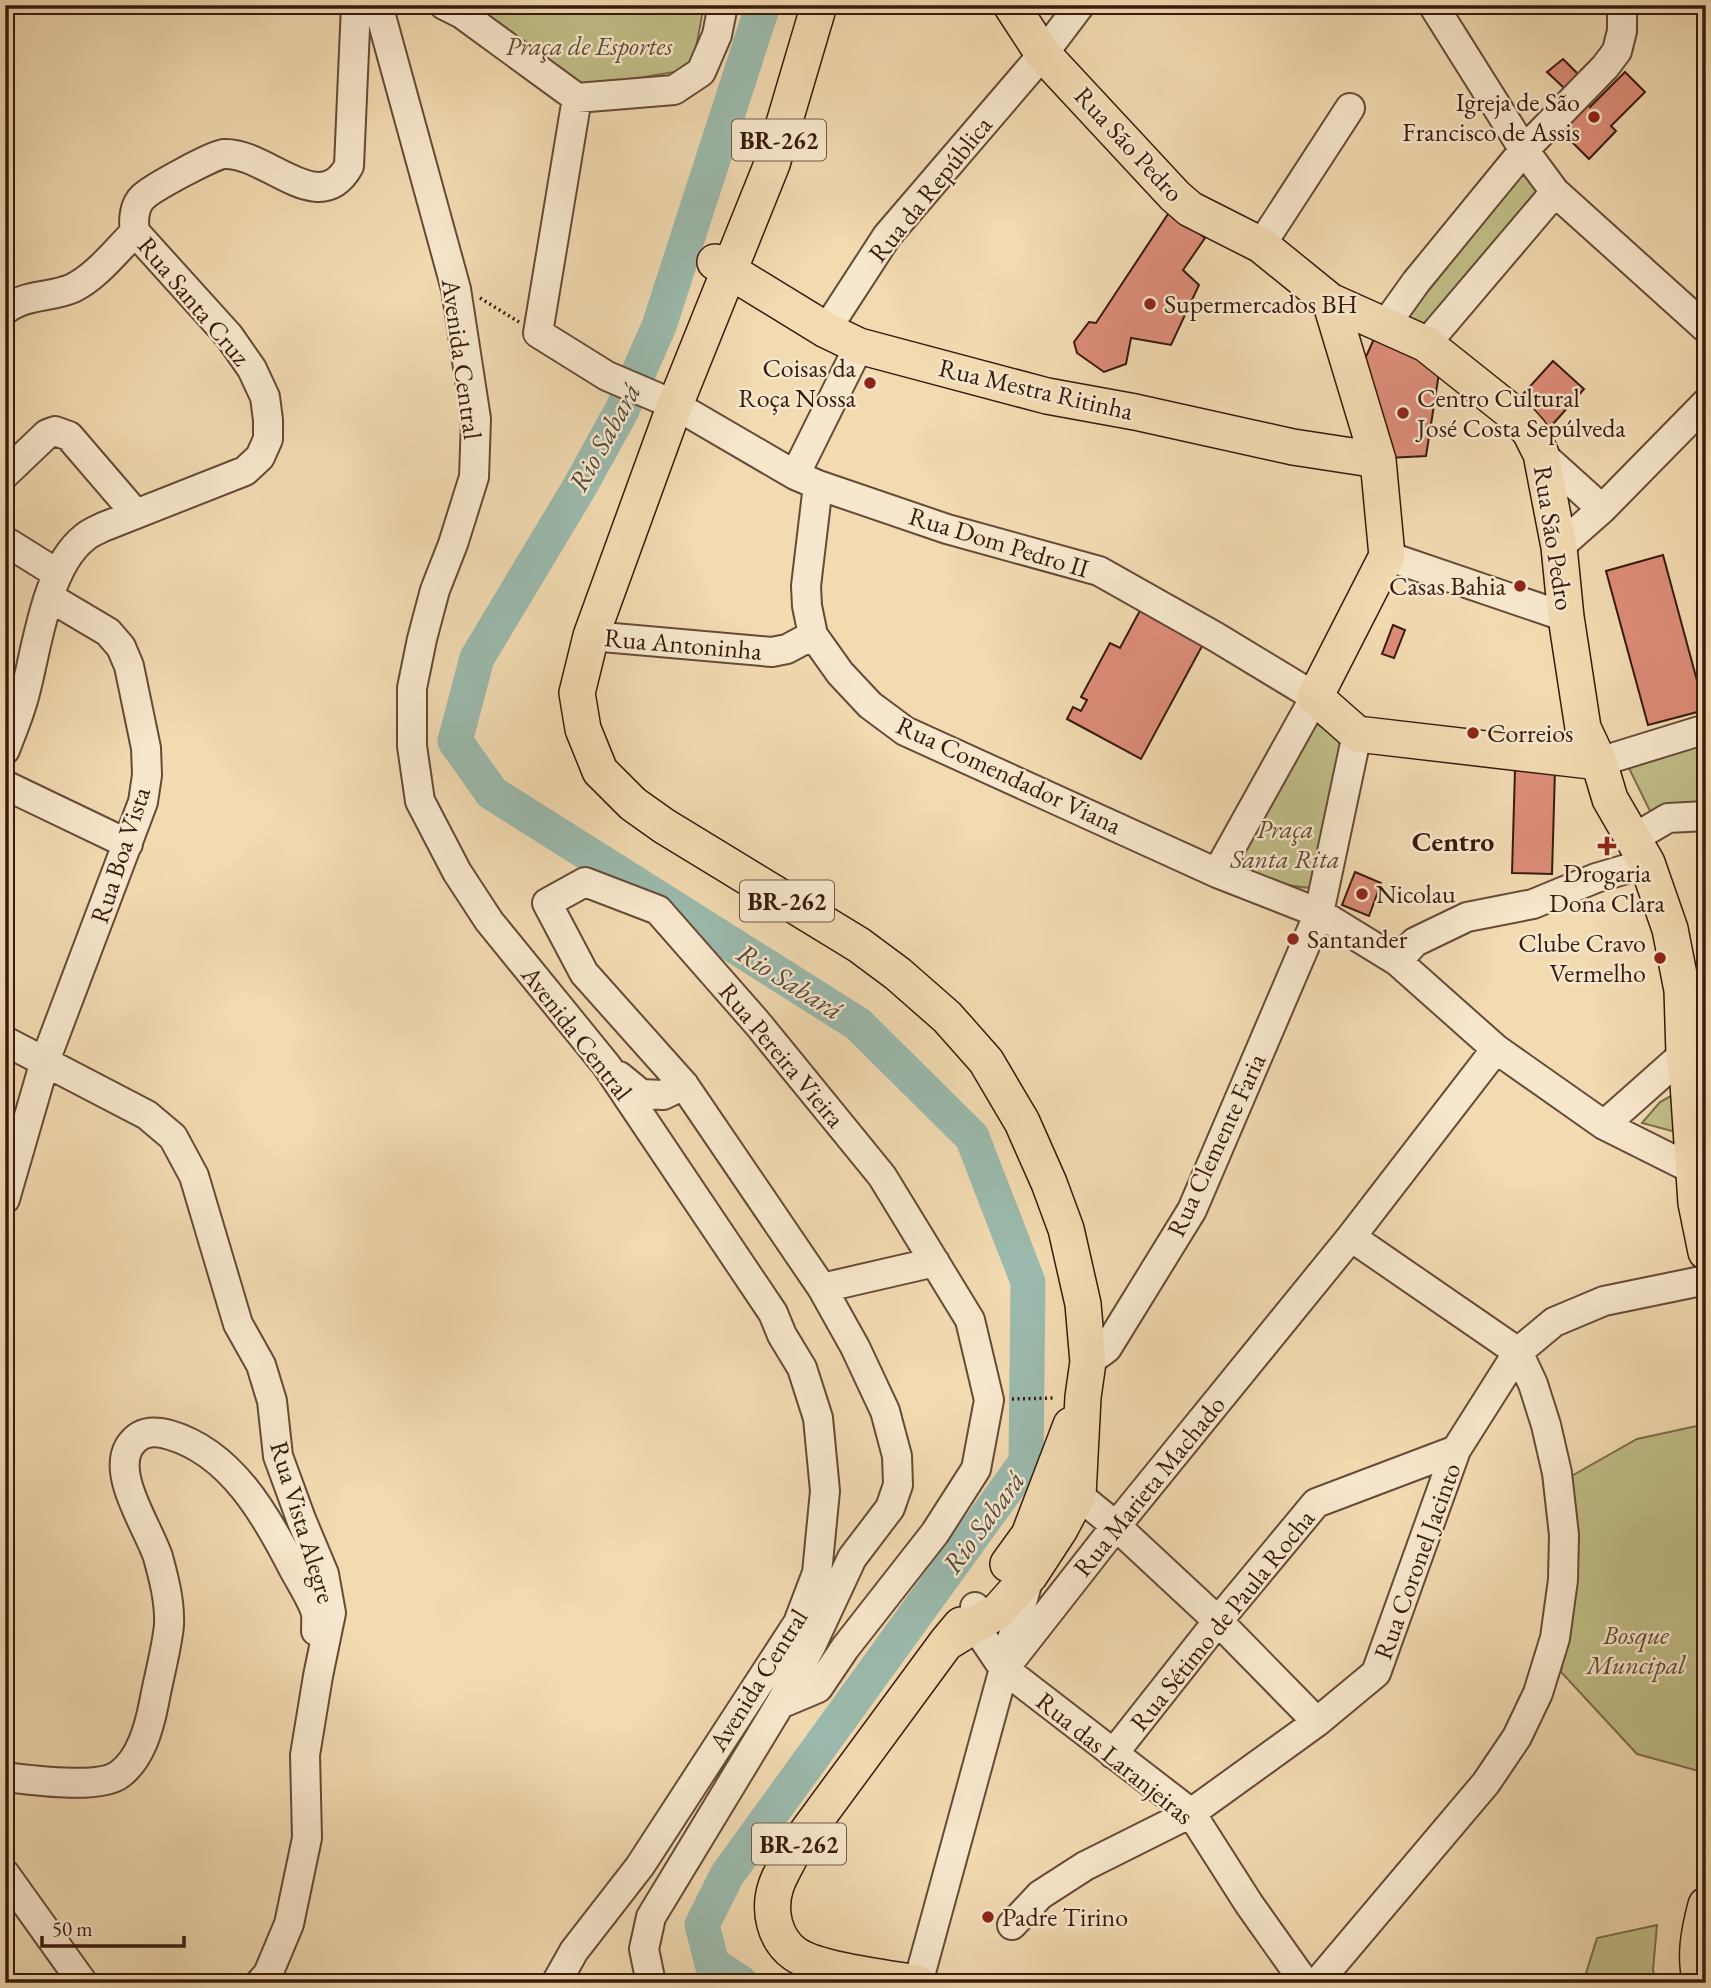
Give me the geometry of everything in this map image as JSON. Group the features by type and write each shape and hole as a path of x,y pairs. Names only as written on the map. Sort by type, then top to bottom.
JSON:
{"main road":[{"name":"BR-262","path":"796,5 722,266 591,636 577,693 583,729 600,771 633,804 859,945 898,974 947,1017 986,1061 1022,1122 1066,1229 1083,1304 1088,1362 1073,1397 1068,1433 1029,1535 975,1616 946,1643 793,1851 776,1887 773,1914 777,1932 795,1954 843,1970 917,1983"},
{"name":"BR-262","path":"722,266 772,164 819,5"},
{"name":"Rua São Pedro","path":"1011,5 1043,54 1190,209 1261,245 1330,301 1426,344 1515,415 1530,432 1541,454 1559,547 1566,617 1583,728 1599,762 1610,799 1641,851 1670,929 1682,990 1684,1054 1706,1252"},
{"name":"Rua Mestra Ritinha","path":"722,266 826,330 859,346 1047,397 1135,412 1293,447 1378,460"},
{"path":"1330,301 1378,460 1387,556 1315,697 1357,734 1599,762"},
{"name":"BR-262","path":"975,1616 998,1611 1030,1575 1078,1495 1073,1397"},
{"path":"1701,1983 1696,1966 1700,1926 1706,1905"}],"street":[{"name":"Rua Santa Cruz","path":"5,750 24,696 53,586 69,555 83,538 103,527 245,471 260,457 268,439 265,397 252,369 229,336 135,232 133,223 136,209 142,197 205,160 223,154 248,156 304,186 332,186 342,178 349,166 356,5"},
{"name":"Avenida Central","path":"378,5 456,289 476,419 474,477 435,590 412,688 412,746 420,801 457,872 489,921 607,1066 773,1313 782,1335 802,1368 818,1418 825,1491 817,1573 798,1623 640,1866 574,1951 556,1983"},
{"path":"444,5 462,14 577,98 674,90 701,72 717,35 723,5"},
{"name":"Rua da República","path":"826,330 887,236 1043,54 1080,5"},
{"path":"1433,5 1524,150 1555,191 1706,328"},
{"path":"1385,324 1524,150 1605,67 1617,51 1622,31 1622,5"},
{"path":"538,333 577,98"},
{"path":"1261,245 1350,108"},
{"path":"1426,344 1555,191"},
{"path":"5,310 13,303 72,288 94,274 135,232"},
{"name":"Rua Dom Pedro II","path":"538,333 607,376 675,405 806,480 947,529 1099,571 1315,697"},
{"path":"806,480 859,346"},
{"path":"1559,547 1602,509 1706,403"},
{"path":"5,474 47,434 55,431 69,436 136,514"},
{"path":"1541,454 1602,509"},
{"name":"Rua Comendador Viana","path":"806,480 806,586 813,635 840,673 870,705 905,731 1217,873"},
{"path":"5,541 53,586"},
{"path":"1387,556 1566,617"},
{"name":"Rua Boa Vista","path":"5,1199 45,1061 143,802 147,775 146,748 129,666 121,648 108,632 53,586"},
{"name":"Rua Antoninha","path":"591,636 772,652 788,649 813,635"},
{"path":"1315,697 1217,873 1319,913 1397,961 1496,1049 1699,1191"},
{"path":"1599,762 1706,729"},
{"path":"1319,913 1357,734"},
{"path":"5,785 128,844"},
{"path":"1397,961 1415,942 1467,917 1533,904 1596,878 1641,851 1668,818 1706,816"},
{"name":"Rua Pereira Vieira","path":"651,1983 645,1949 651,1917 780,1704 811,1646 852,1558 890,1508 898,1485 897,1457 885,1410 855,1347 822,1288 684,1085 584,973 547,903 585,883 659,910 758,1024 882,1176 970,1320 989,1400 976,1469 935,1534 845,1648 818,1688 780,1704"},
{"name":"Rua Clemente Faria","path":"1088,1362 1107,1348 1192,1210 1319,913"},
{"name":"Rua Vista Alegre","path":"5,1041 147,1115 173,1137 194,1176 238,1324 261,1365 272,1401 278,1456 324,1574 331,1613 317,1676 305,1755 307,1838 289,1924 268,1974 260,1983"},
{"name":"Rua Marieta Machado","path":"917,1983 1004,1669 1116,1526 1351,1237 1496,1049"},
{"path":"1604,1125 1684,1054"},
{"path":"607,1066 641,1094 663,1095 684,1085"},
{"path":"1317,1983 1486,1783 1517,1737 1538,1693 1555,1638 1563,1580 1564,1535 1557,1473 1533,1384 1518,1352 1351,1237"},
{"path":"822,1288 935,1262"},
{"name":"Rua Coronel Jacinto","path":"1012,1925 1040,1895 1084,1866 1191,1813 1317,1722 1376,1673 1457,1450 1518,1352 1554,1322 1604,1301 1706,1280"},
{"path":"5,1777 94,1783 118,1776 135,1759 150,1721 169,1626 167,1591 157,1555 130,1493 124,1466 128,1449 141,1434 156,1431 176,1437 206,1453 240,1482 272,1528 316,1612 317,1676"},
{"name":"Rua Sétimo de Paula Rocha","path":"1113,1754 1218,1620 1316,1503 1457,1450"},
{"path":"1042,1503 1063,1495 1078,1495 1116,1526 1218,1620 1317,1722"},
{"path":"1004,1669 1030,1575"},
{"name":"Rua das Laranjeiras","path":"975,1616 1004,1669 1191,1813 1305,1983"},
{"path":"5,1874 83,1983"},
{"path":"570,1983 574,1951"}],"path":[{"path":"473,294 538,333"},
{"path":"1002,1399 1073,1397"}],"green space":[{"name":"Praça de Esportes","path":"456,5 704,5 692,69 579,88"},
{"path":"1522,163 1549,191 1422,338 1396,317"},
{"name":"Praça Santa Rita","path":"1315,723 1346,738 1311,888 1266,878 1253,871 1238,854"},
{"path":"1706,738 1706,808 1650,811 1625,760"},
{"path":"1680,1091 1683,1134 1642,1123 1660,1102"},
{"name":"Bosque Muncipal","path":"1706,1424 1706,1773 1637,1754 1561,1672 1578,1574 1568,1478 1637,1439"},
{"path":"1657,1925 1653,1970 1656,1983 1583,1983 1597,1938"}],"building":[{"path":"1563,59 1580,76 1564,88 1547,72"},
{"name":"Igreja de São Francisco de Assis","path":"1625,72 1645,92 1611,126 1616,131 1589,159 1557,127 1584,101 1590,107"},
{"name":"Supermercados BH","path":"1170,211 1205,238 1183,270 1199,285 1171,345 1131,338 1126,364 1104,372 1077,353 1074,342 1089,322 1096,323"},
{"name":"Centro Cultural José Costa Sepúlveda","path":"1378,330 1440,367 1426,456 1388,458 1360,370"},
{"path":"1553,361 1584,389 1545,433 1514,404"},
{"path":"1663,555 1705,710 1648,725 1606,571"},
{"path":"1144,603 1207,637 1141,759 1067,719 1073,707 1081,711 1087,700 1081,697 1110,643 1120,648"},
{"path":"1393,625 1405,630 1394,658 1382,654"},
{"path":"1515,769 1555,770 1552,874 1512,873"},
{"path":"1701,840 1706,840 1706,901 1703,901"},
{"name":"Nicolau","path":"1355,872 1381,883 1369,916 1342,905"}],"waterway":[{"name":"Rio Sabará","path":"741,1983 712,1964 702,1925 727,1875 1026,1462 1028,1282 972,1137 858,1024 492,793 455,741 477,658 579,488 622,410 659,326 763,5"}],"place":[{"name":"Igreja de São Francisco de Assis","path":"1594,117"},
{"name":"Supermercados BH","path":"1150,304"},
{"name":"Coisas da Roça Nossa","path":"870,383"},
{"name":"Centro Cultural José Costa Sepúlveda","path":"1403,413"},
{"name":"Casas Bahia","path":"1520,586"},
{"name":"Correios","path":"1473,733"},
{"name":"Drogaria Dona Clara","path":"1607,846"},
{"name":"Nicolau","path":"1362,894"},
{"name":"Santander","path":"1293,939"},
{"name":"Clube Cravo Vermelho","path":"1660,958"},
{"name":"Padre Tirino","path":"988,1917"}],"district":[{"name":"Centro","path":"1453,841"}]}
